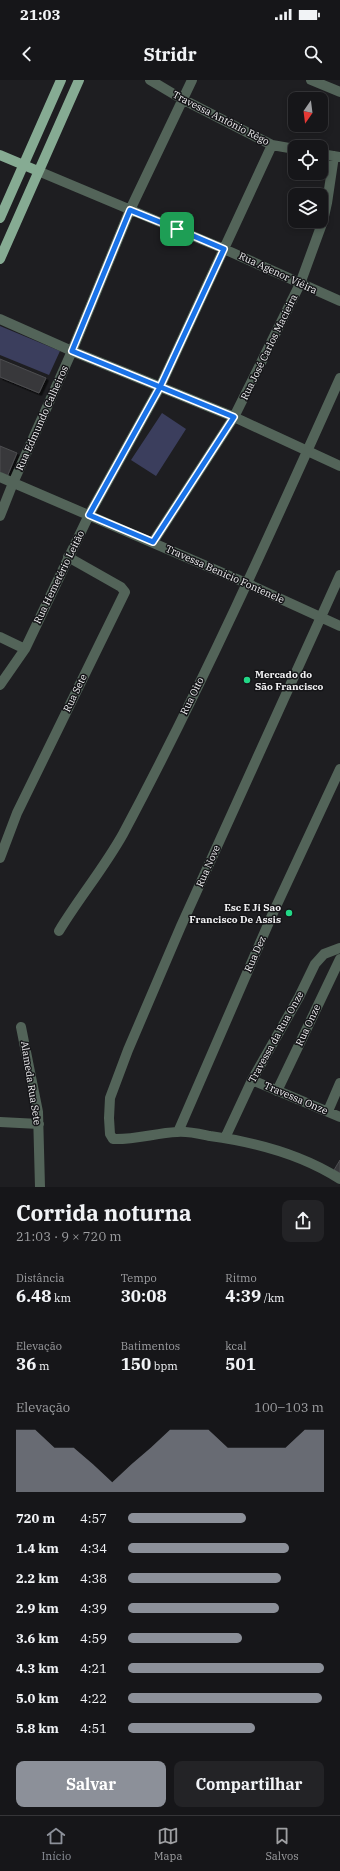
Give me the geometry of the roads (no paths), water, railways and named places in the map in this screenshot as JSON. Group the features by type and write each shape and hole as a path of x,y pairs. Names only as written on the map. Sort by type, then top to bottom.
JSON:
{"main road":[{"path":"0,218 61,80"},
{"path":"0,258 79,80"},
{"path":"0,155 38,171"}],"street":[{"name":"Travessa Antônio Rêgo","path":"150,80 182,99 272,145 288,148"},
{"name":"Rua Edmundo Calheiros","path":"0,516 13,483 72,351 130,210 192,80"},
{"path":"311,80 340,92"},
{"name":"Rua Hemetério Leitão","path":"0,685 25,649 68,556 89,515 160,387 272,145"},
{"name":"Rua José Carlos Macieira","path":"153,542 234,417 300,284 322,221 337,157"},
{"name":"Rua Agenor Viêira","path":"38,171 224,249 340,302"},
{"path":"0,319 72,351 234,417 340,466"},
{"name":"Rua Oito","path":"59,931 122,835 197,687 340,378"},
{"name":"Travessa Benicio Fontenele","path":"0,477 153,542 340,626"},
{"name":"Rua Sete","path":"0,858 18,813 126,592 121,587 68,556"},
{"name":"Rua Nove","path":"178,1132 115,1140 112,1139 110,1134 110,1098 128,1050 181,926 340,575"},
{"path":"0,637 25,649"},
{"name":"Rua Dez","path":"178,1132 273,913 338,774"},
{"name":"Travessa da Rua Onze","path":"225,1138 252,1080 299,998 315,964 324,954 340,948"},
{"name":"Rua Onze","path":"278,1090 340,959"},
{"name":"Alameda Rua Sete","path":"22,1027 39,1124 40,1187"},
{"name":"Travessa Onze","path":"252,1080 340,1117"},
{"path":"328,1111 340,1083"},
{"path":"0,1122 39,1124"},
{"path":"178,1132 225,1138 259,1145 289,1154 324,1168 340,1179"}],"place":[{"name":"Mercado do São Francisco","path":"247,680"},
{"name":"Esc E Ji Sao Francisco De Assis","path":"289,913"}]}
